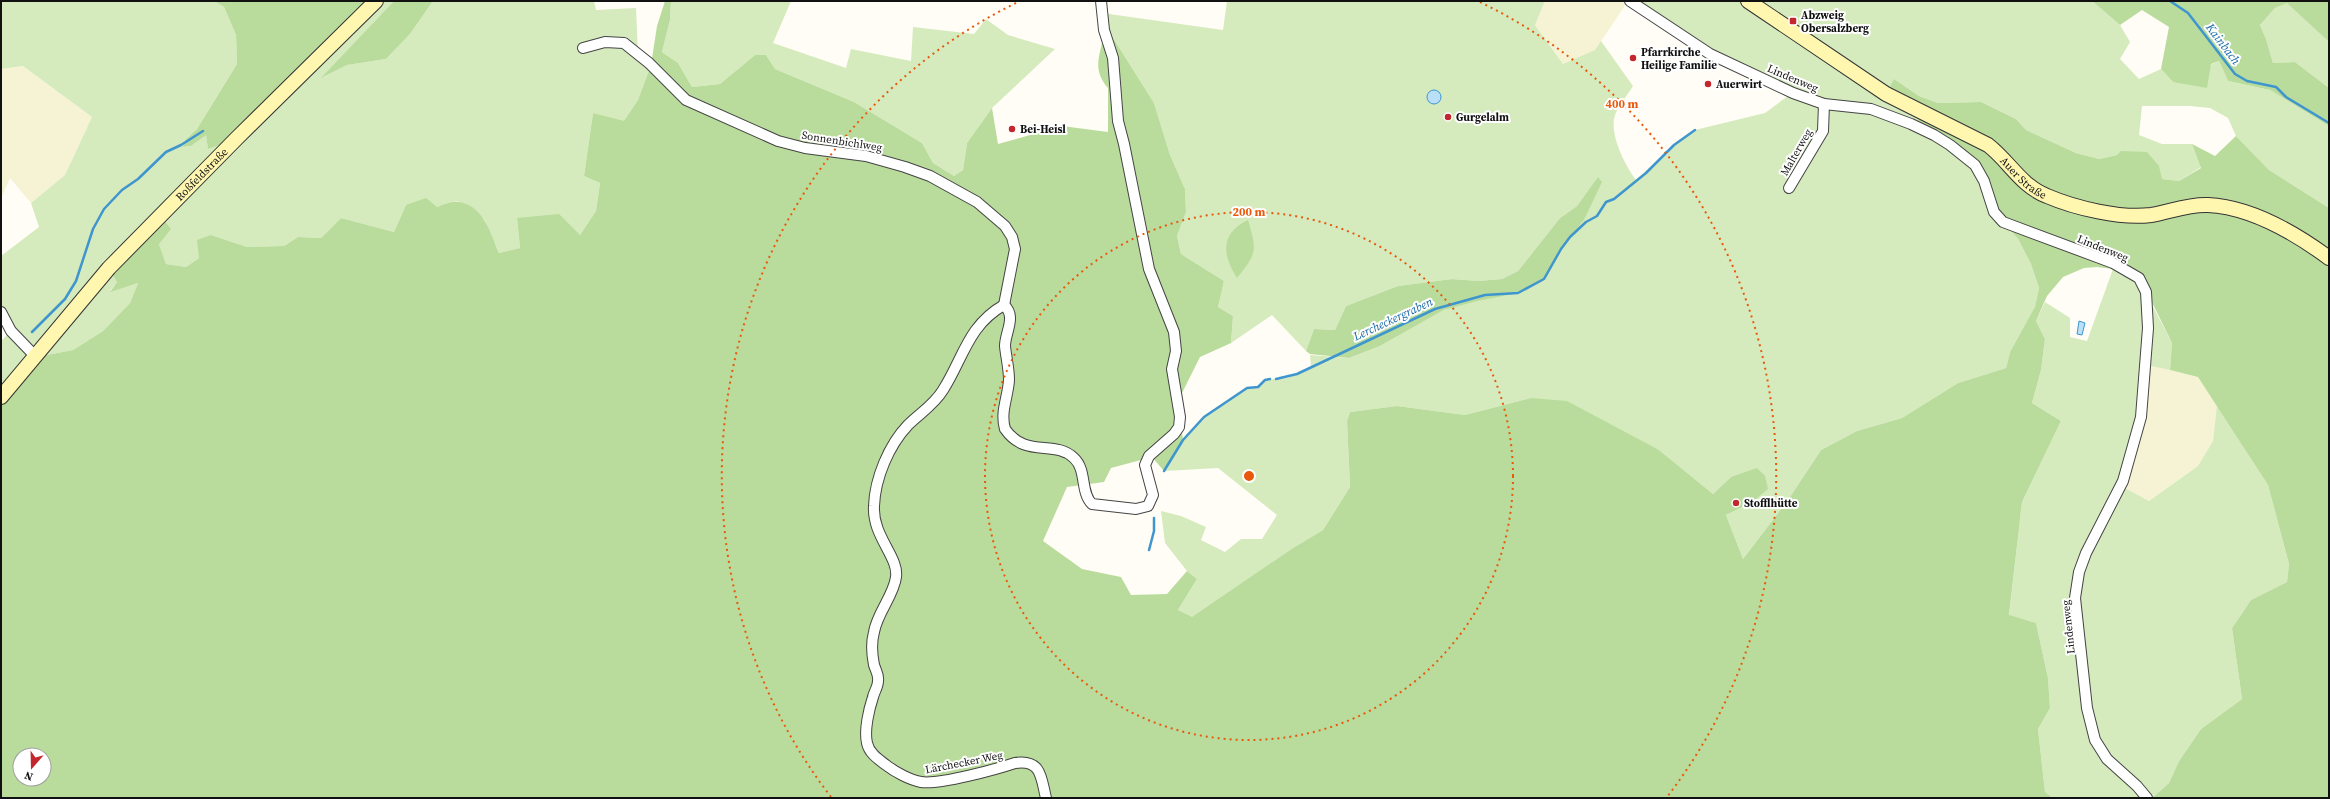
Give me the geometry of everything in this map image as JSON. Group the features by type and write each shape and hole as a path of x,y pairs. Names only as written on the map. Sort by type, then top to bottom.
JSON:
{"main road":[{"name":"Roßfeldstraße","path":"1,397 109,268 154,221 376,1"},
{"name":"Auer Straße","path":"1752,3 1886,94 1988,145 1998,152 2025,183 2048,197 2108,213 2140,216 2194,205 2228,208 2269,222 2293,234 2329,258"}],"street":[{"name":"Sonnenbichlweg","path":"583,48 605,42 624,43 649,63 686,100 785,142 805,148 866,156 906,167 930,176 976,202 1005,226 1012,237 1015,249 1004,306 1010,313 1010,321 1006,336 1009,380 1003,421 1007,432 1018,442 1030,447 1064,451 1074,458 1081,468 1088,496 1092,504 1136,509 1148,506 1153,495 1145,465 1149,456 1174,434 1179,427 1180,417 1172,369 1176,351 1174,332 1149,269 1118,121 1113,58 1104,30 1101,1"},
{"name":"Lindenweg","path":"1630,1 1710,54 1792,93 1824,104 1871,109 1911,124 1934,135 1950,145 1975,165 1984,181 1994,212 2003,222 2113,263 2130,272 2143,284 2146,292 2148,328 2141,417 2137,436 2123,481 2086,552 2079,572 2076,598 2087,708 2095,740 2107,759 2137,786 2146,798"},
{"name":"Malterweg","path":"1789,188 1823,131 1824,104"},
{"name":"Lärchecker Weg","path":"1004,306 995,310 974,332 965,345 944,390 935,402 901,433 883,466 878,480 874,498 875,527 895,565 896,573 894,584 880,611 874,632 873,656 878,681 871,704 866,742 869,750 880,761 890,768 921,782 960,776 1020,762 1033,764 1040,773 1046,798"},
{"path":"1,312 11,331 36,357"}],"shaded area":[{"path":"1545,1 1628,1 1595,50 1564,65 1535,25"},
{"path":"23,66 92,117 65,175 31,203 10,178 1,198 1,69"},
{"path":"2145,364 2198,377 2217,405 2213,441 2198,466 2149,501 2120,486"}],"green space":[{"path":"1,1 214,1 224,7 236,35 237,64 197,129 186,139 184,147 191,146 206,134 208,149 376,1 394,1 323,77 347,65 386,59 410,34 433,1 594,1 596,10 636,8 638,53 651,65 638,100 624,122 593,113 584,176 600,183 596,211 580,235 517,218 520,248 499,253 484,219 457,201 437,207 406,205 394,232 341,218 321,238 298,237 284,246 247,247 211,235 199,258 186,267 166,264 159,244 117,282 110,291 138,283 130,303 103,331 73,350 36,357 1,397 1,341 11,331 1,312 1,256 39,227 31,203 65,175 92,117 23,66 1,69"},
{"path":"214,1 376,1 236,139 208,149 206,135 191,146 183,147 186,139 197,129 237,64 236,35 224,7"},
{"path":"394,1 433,1 410,34 386,59 347,65 321,78"},
{"path":"665,1 671,1 670,20 662,52 678,63 692,87 720,84 755,55 766,55 775,69 854,102 922,143 933,163 954,176 963,170 967,143 992,108 998,144 1062,126 1108,132 1108,88 1098,67 1104,30 1115,41 1154,103 1170,155 1185,189 1186,212 1177,236 1181,254 1224,281 1218,307 1233,316 1231,343 1200,357 1178,401 1183,440 1164,471 1152,457 1111,468 1104,482 1067,487 1043,541 1082,569 1121,577 1131,595 1167,594 1187,571 1197,579 1178,610 1192,617 1293,548 1323,530 1350,487 1347,421 1350,412 1397,406 1465,415 1531,398 1567,401 1659,450 1713,494 1731,477 1757,468 1765,476 1768,489 1751,503 1726,515 1743,559 1788,500 1821,450 1857,431 1902,418 1958,383 2006,368 2010,352 2035,307 2039,288 2031,264 2018,239 2003,222 1980,173 1919,128 1917,111 1886,94 1894,79 1919,96 1938,103 1981,102 2016,119 2026,130 2076,153 2099,159 2117,155 2121,151 2147,152 2159,166 2162,179 2179,181 2201,168 2192,144 2215,156 2236,136 2269,170 2329,208 2329,798 2152,798 2169,783 2179,761 2201,729 2242,699 2232,628 2251,600 2287,582 2289,564 2268,485 2198,377 2170,370 2172,343 2143,284 2113,269 2097,267 2084,268 2063,277 2047,296 2036,321 2045,339 2041,370 2032,403 2061,421 2022,502 2009,615 2036,623 2048,678 2050,708 2038,729 2045,792 2053,798 1,798 1,397 36,357 73,350 103,331 130,303 138,283 110,292 117,282 109,268 160,215 171,229 159,244 166,264 186,267 199,258 197,240 211,235 247,247 284,246 298,237 321,238 341,218 394,232 406,205 426,198 437,207 448,203 458,202 467,204 474,208 485,221 499,253 520,248 517,218 559,214 580,235 596,211 600,183 584,176 593,113 624,121 638,100 651,65 657,26"},
{"path":"671,1 791,1 773,43 846,68 851,49 911,61 913,27 974,34 986,19 1008,35 1055,49 992,108 967,143 963,170 954,176 933,163 922,143 854,102 775,69 766,55 755,55 720,84 692,87 678,63 662,52 670,20"},
{"path":"1227,1 1545,1 1535,25 1563,64 1595,50 1601,41 1633,86 1615,115 1614,126 1620,151 1636,180 1674,145 1695,130 1765,113 1792,93 1710,54 1630,1 2092,1 2120,25 2130,42 2120,59 2139,79 2161,69 2173,82 2219,61 2228,81 2270,90 2329,126 2329,208 2269,170 2236,136 2228,118 2210,108 2190,106 2142,106 2139,135 2162,144 2192,144 2201,167 2179,181 2162,179 2117,155 2099,159 2076,153 2026,130 2016,119 1981,102 1938,103 1919,96 1894,79 1903,104 1965,156 2003,222 2018,239 2031,264 2039,288 2035,308 2010,352 2006,368 1958,383 1902,418 1857,431 1821,450 1788,500 1743,559 1726,515 1751,503 1731,477 1713,494 1659,450 1531,398 1465,415 1397,406 1350,412 1347,421 1350,487 1323,530 1293,548 1192,618 1178,610 1197,579 1187,571 1165,543 1161,511 1181,516 1206,527 1201,540 1225,552 1241,539 1262,539 1277,515 1218,468 1164,471 1183,440 1204,417 1247,388 1258,387 1265,380 1287,378 1311,367 1310,355 1349,358 1380,346 1444,310 1544,280 1561,249 1584,220 1598,178 1577,206 1560,218 1518,271 1502,279 1478,281 1452,279 1398,286 1346,306 1335,330 1314,329 1306,351 1272,315 1231,343 1233,316 1218,307 1224,281 1181,254 1177,236 1186,212 1185,189 1170,155 1154,103 1115,41 1104,30 1102,13 1223,30"},
{"path":"2092,1 2329,1 2329,42 2287,3 2275,8 2260,25 2273,63 2295,62 2329,88 2329,126 2270,90 2228,81 2219,61 2211,64 2207,88 2173,82 2161,69 2169,27 2142,10 2120,25"},
{"path":"2287,2 2329,42 2329,88 2295,62 2273,63 2260,25 2275,8"},
{"path":"1598,177 1602,182 1584,220 1561,249 1544,279 1518,293 1477,301 1444,310 1380,346 1349,358 1310,354 1306,351 1314,329 1335,330 1346,306 1398,286 1452,279 1478,281 1502,279 1518,271 1560,218 1577,206"},
{"path":"1248,220 1254,245 1252,257 1237,278 1228,261 1226,245 1232,231"},
{"path":"2113,269 2127,273 2146,293 2172,343 2170,370 2146,365 2141,417 2121,486 2149,501 2198,466 2213,441 2217,405 2268,485 2289,564 2287,582 2251,600 2232,628 2242,699 2201,729 2179,761 2169,783 2152,798 2053,798 2045,792 2038,729 2050,708 2048,678 2036,623 2009,616 2022,502 2061,421 2032,403 2041,370 2045,339 2036,321 2045,302 2070,318 2070,337 2087,341"}],"water":[{"path":"1434,90 1439,92 1441,97 1439,102 1434,104 1429,102 1427,97 1429,92"},
{"path":"2079,321 2085,323 2082,335 2077,334"}],"waterway":[{"name":"Kainbach","path":"2170,1 2188,13 2235,74 2247,81 2276,87 2286,97 2329,123"},
{"name":"Lercheckergraben","path":"1276,379 1297,374 1435,309 1485,295 1518,293 1544,279 1561,249 1570,237 1586,222 1597,216 1606,202 1614,199 1646,173 1674,145 1695,130"},
{"path":"32,332 65,299 76,281 93,229 104,209 122,190 138,179 166,152 181,145 203,131"},
{"name":"Lercheckergraben","path":"1164,471 1183,440 1204,417 1247,388 1258,387 1265,380 1270,379"},
{"name":"Lercheckergraben","path":"1149,550 1154,531 1154,518"}],"place":[{"name":"Abzweig Obersalzberg","path":"1793,21"},
{"name":"Pfarrkirche Heilige Familie","path":"1633,58"},
{"name":"Auerwirt","path":"1708,84"},
{"name":"Gurgelalm","path":"1448,117"},
{"name":"Bei-Heisl","path":"1012,129"},
{"name":"Stofflhütte","path":"1736,503"}]}
